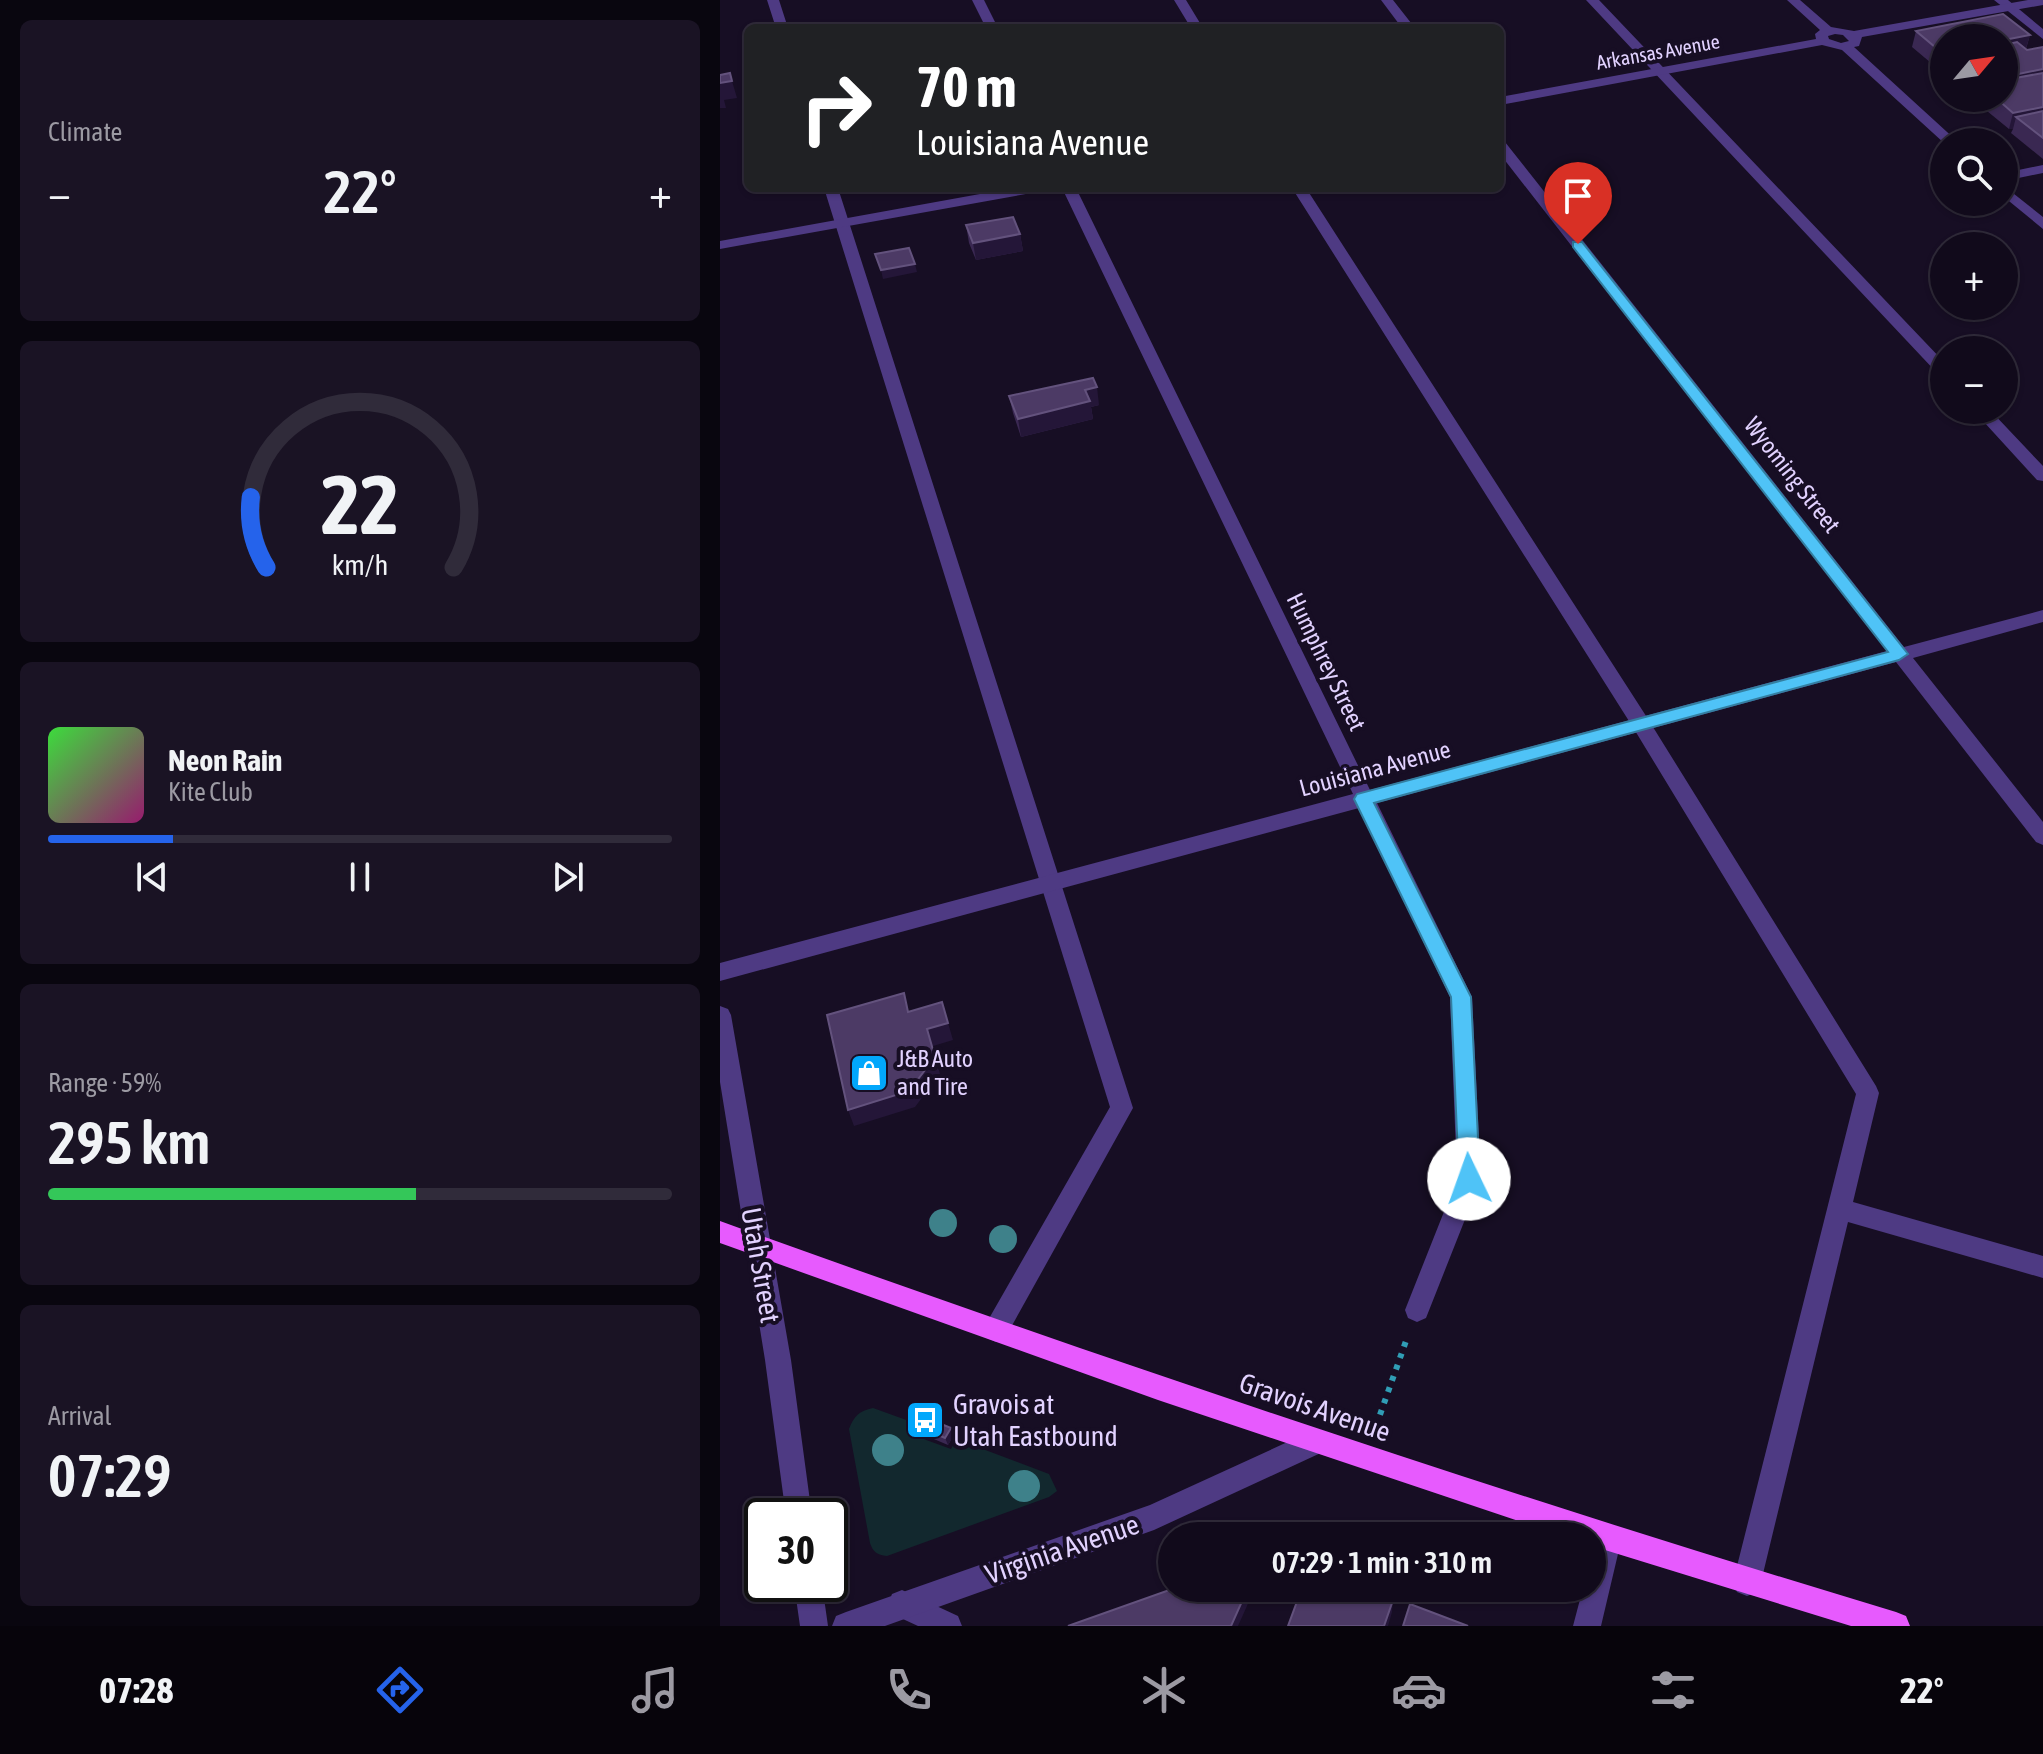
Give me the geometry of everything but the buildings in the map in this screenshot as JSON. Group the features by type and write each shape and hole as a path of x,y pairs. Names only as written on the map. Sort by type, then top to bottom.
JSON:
{"main road":[{"name":"Gravois Avenue","path":"720,1232 1316,1442 1747,1582 1896,1626"}],"street":[{"path":"773,0 781,24"},
{"path":"978,0 990,24"},
{"path":"1180,0 1195,24"},
{"path":"1387,0 1406,24"},
{"path":"1592,0 1930,356"},
{"path":"1793,0 1825,36 1840,30 1937,128"},
{"path":"1849,41 2004,4 2043,1"},
{"path":"2004,4 2043,35"},
{"name":"Arkansas Avenue","path":"1504,100 1662,72 1825,36"},
{"name":"Wyoming Street","path":"1504,150 2043,837"},
{"path":"2018,174 2043,169"},
{"path":"832,192 1122,1108 996,1330"},
{"path":"720,245 1015,192"},
{"name":"Humphrey Street","path":"1071,192 1461,997 1469,1179 1417,1310"},
{"path":"1302,192 1641,724 1868,1093 1747,1582"},
{"path":"2018,203 2043,225"},
{"path":"1994,424 2043,476"},
{"name":"Louisiana Avenue","path":"720,972 2043,616"},
{"name":"Utah Street","path":"720,1015 796,1498"},
{"path":"1838,1208 2043,1267"},
{"name":"Virginia Avenue","path":"846,1626 1154,1517 1316,1442"},
{"path":"1587,1626 1609,1537"},
{"path":"811,1602 814,1626"},
{"path":"902,1604 948,1626"}],"path":[{"path":"1365,1458 1417,1310"}],"green space":[{"path":"873,1408 923,1426 918,1437 951,1449 956,1439 1049,1474 1057,1491 1049,1497 887,1556 878,1554 870,1543 849,1429 858,1415"}],"place":[{"name":"J&B Auto and Tire","path":"869,1073"},
{"name":"Gravois at Utah Eastbound","path":"925,1420"}],"route":[{"path":"1469,1179 1461,997 1363,799 1899,654 1578,244"}]}
